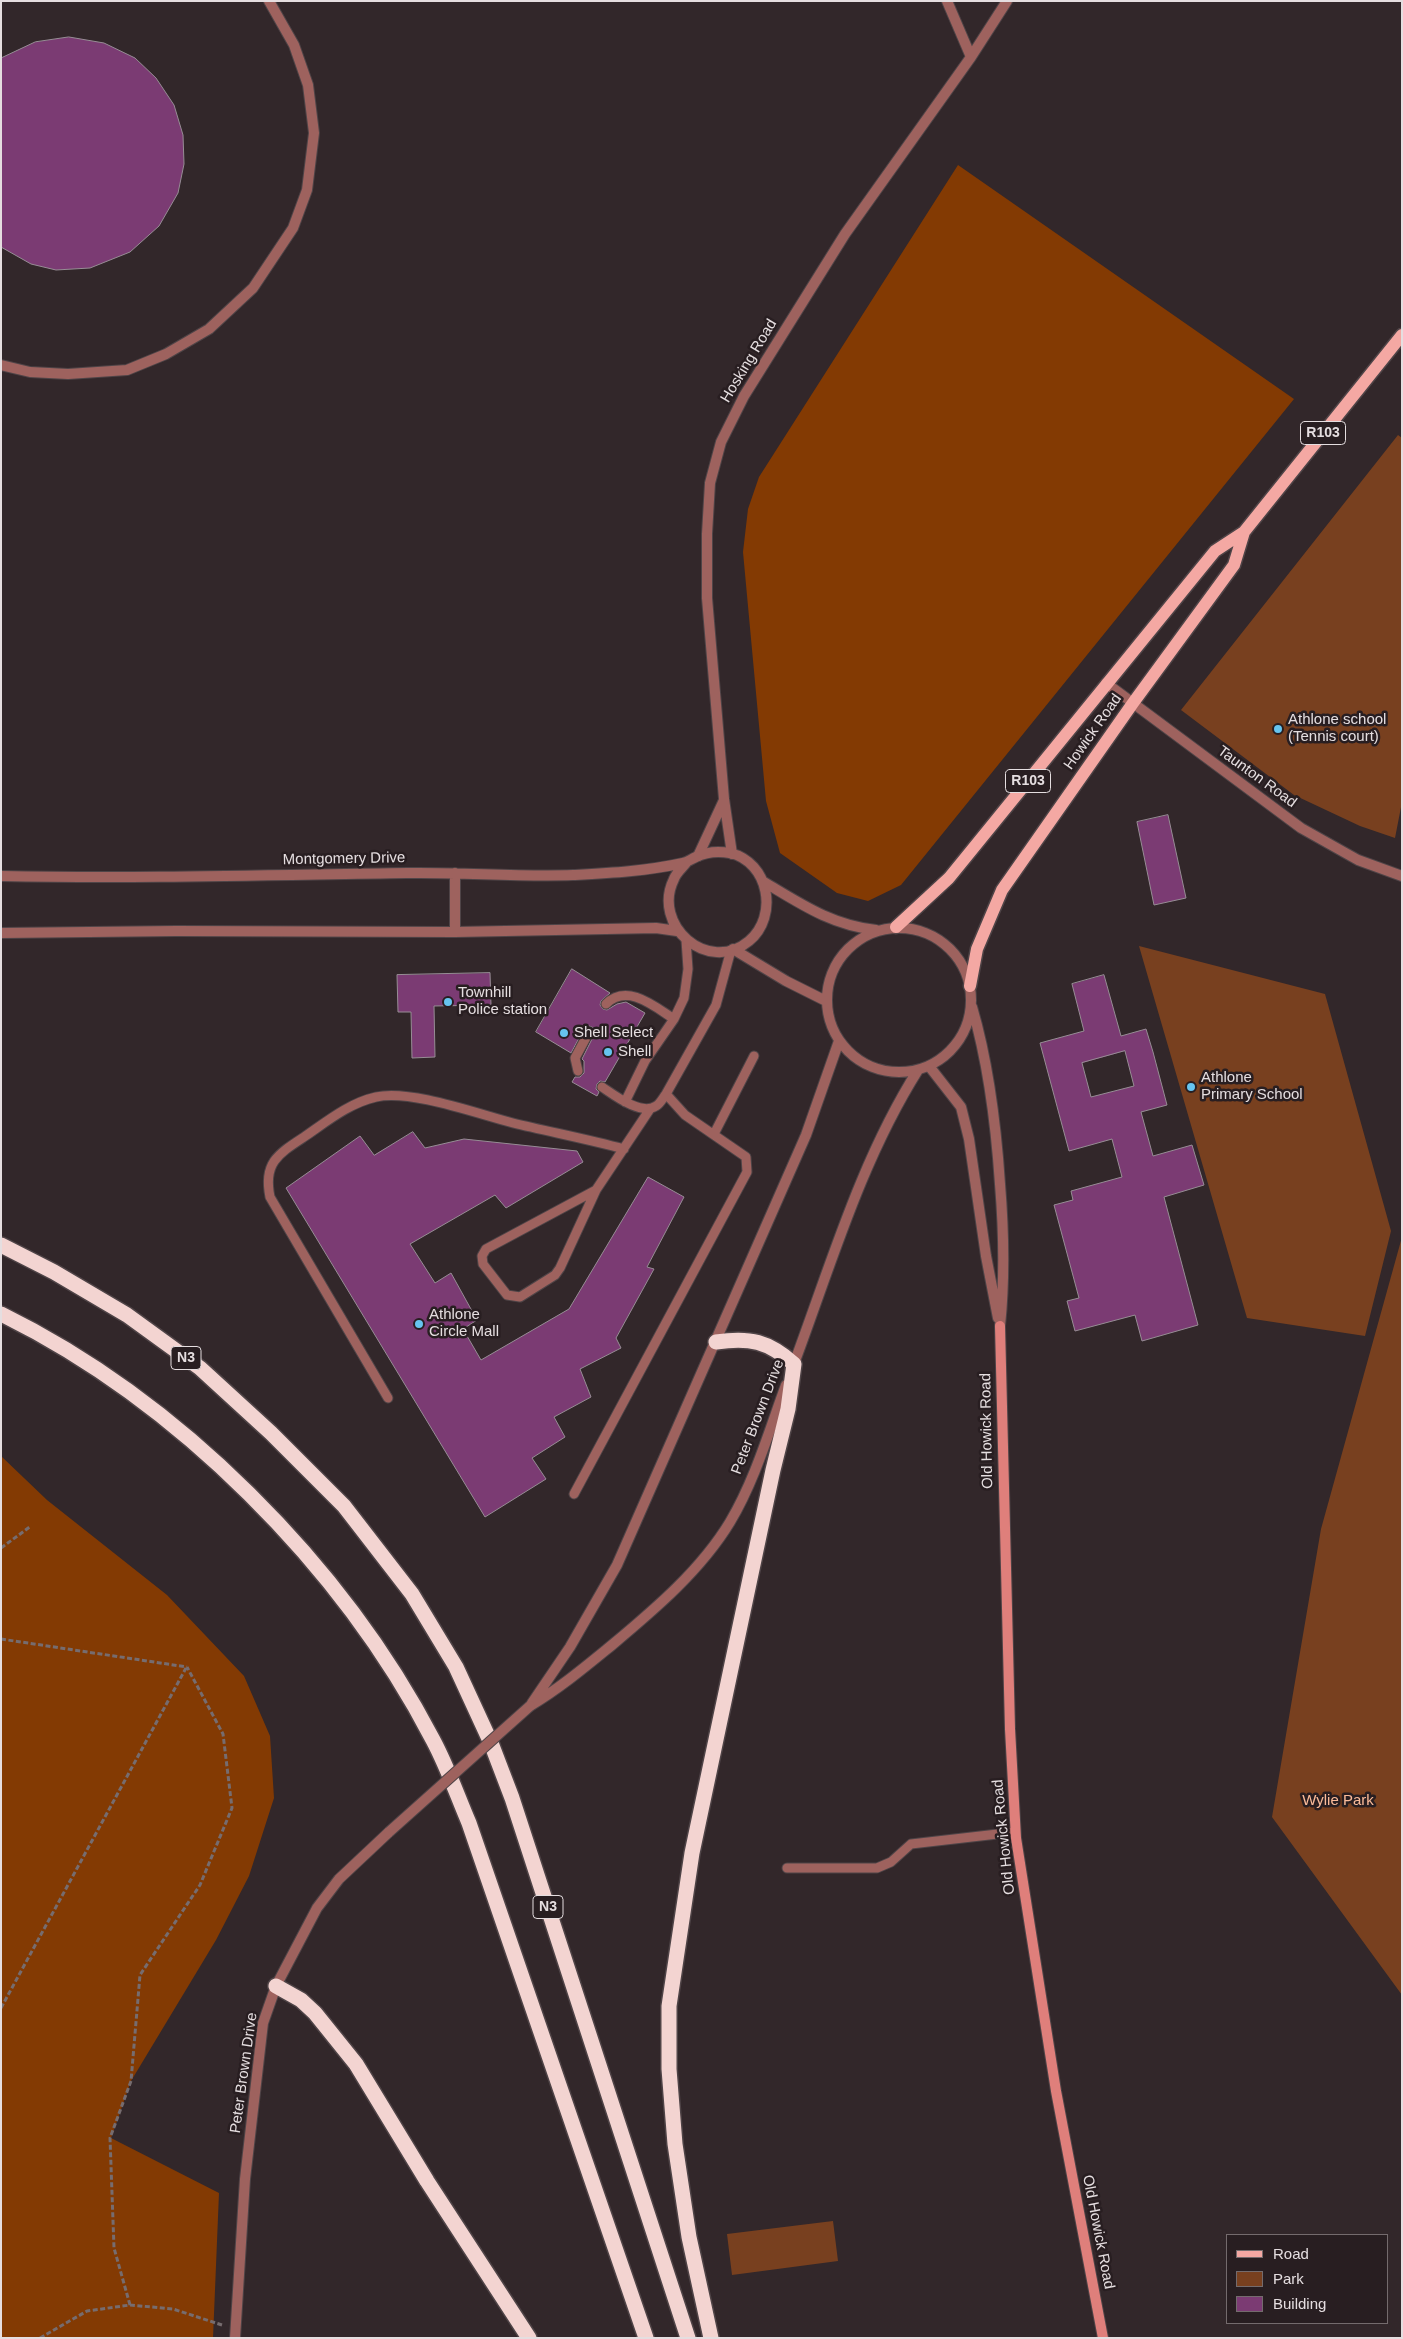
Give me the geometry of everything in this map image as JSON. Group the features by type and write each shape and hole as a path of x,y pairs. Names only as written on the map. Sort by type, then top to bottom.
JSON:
{"highway":[{"name":"N3","path":"1,1245 54,1272 127,1315 200,1368 271,1433 344,1506 412,1594 456,1667 491,1743 512,1798 688,2338"},
{"path":"1,1314 100,1371 183,1433 261,1505 324,1576 386,1662 434,1740 469,1823 646,2338"},
{"path":"710,2338 689,2237 675,2144 669,2069 669,2006 692,1853 773,1470 788,1409 794,1364 776,1349 759,1342 732,1340 716,1342"},
{"path":"276,1986 302,2000 315,2013 356,2064 427,2181 529,2338"}],"main road":[{"name":"Howick Road","path":"896,927 949,878 1215,550 1244,532 1402,335"},
{"name":"Howick Road","path":"970,986 977,949 1002,890 1133,703 1234,564 1244,532"},
{"name":"Old Howick Road","path":"1000,1326 1010,1729 1015,1832 1056,2092 1103,2338"}],"street":[{"path":"1,365 30,372 68,374 127,370 166,354 209,329 253,288 293,228 307,190 314,133 308,85 294,45 269,1"},
{"path":"947,1 971,57"},
{"name":"Hosking Road","path":"732,854 724,799 707,598 707,534 710,483 721,442 744,396 845,234 971,57 1007,1"},
{"name":"Taunton Road","path":"1106,683 1301,828 1358,860 1402,876"},
{"name":"Hosking Road","path":"698,856 724,799"},
{"path":"764,882 767,898 766,914 759,930 748,942 732,950 715,952 699,948 686,940 677,931 669,914 668,895 674,877 686,863 698,856 715,852 732,854 751,864 764,882 818,914 840,924 877,930"},
{"name":"Montgomery Drive","path":"1,876 139,877 455,872 571,875 647,869 686,863"},
{"path":"455,872 455,932"},
{"name":"R103","path":"896,927 916,929 935,937 955,955 963,966 970,986 971,1004 968,1023 959,1041 946,1056 918,1070 896,1073 874,1068 854,1057 839,1040 829,1021 826,1001 830,978 840,957 856,941 877,930 896,927"},
{"path":"1,934 176,931 455,932 649,928 677,931"},
{"path":"732,950 826,1001"},
{"name":"Old Howick Road","path":"971,1004 984,1047 994,1106 1004,1231 1005,1284 1000,1326"},
{"name":"Peter Brown Drive","path":"530,1706 570,1647 617,1565 806,1135 839,1040"},
{"name":"Old Howick Road","path":"929,1066 962,1107 970,1139 986,1256 1000,1326"},
{"name":"Peter Brown Drive","path":"235,2335 245,2179 263,2023 276,1986 317,1908 339,1879 389,1832 530,1706 559,1689 634,1626 705,1557 730,1522 750,1482 842,1228 888,1124 918,1070"}],"lane":[{"path":"625,1102 645,1061 674,1019 684,998 688,969 686,940"},
{"path":"602,1087 625,1102 644,1110 657,1106 666,1094 716,1005 732,950"},
{"path":"606,1004 615,996 629,995 641,999 674,1019"},
{"path":"578,1071 575,1058 589,1032"},
{"path":"714,1134 754,1056"},
{"path":"574,1494 747,1172 746,1157 685,1115 666,1094"},
{"path":"388,1398 270,1196 267,1182 269,1168 279,1154 358,1102 378,1096 405,1096 471,1110 512,1123 624,1149"},
{"path":"596,1190 486,1249 482,1256 483,1264 508,1295 520,1297 555,1275 596,1190 650,1109"},
{"path":"787,1868 877,1868 891,1862 911,1844 1015,1832"}],"path":[{"path":"1,1548 31,1526"},
{"path":"1,1639 187,1667"},
{"path":"1,2008 187,1667"},
{"path":"130,2305 114,2248 110,2138 131,2081 140,1976 200,1885 232,1808 223,1734 187,1667"},
{"path":"40,2338 87,2311 130,2305 173,2309 224,2326 235,2335"}],"green space":[{"path":"1398,435 1402,438 1402,802 1395,838 1360,826 1294,795 1181,710"},
{"path":"1139,946 1325,994 1391,1231 1365,1336 1247,1318"},
{"name":"Wylie Park","path":"1402,1237 1402,1995 1272,1817 1321,1529"},
{"path":"833,2221 838,2261 732,2275 727,2234"}],"shaded area":[{"path":"958,165 1294,399 901,885 868,901 837,893 780,853 766,801 743,552 748,509 759,477"},
{"path":"1,1456 47,1500 167,1595 244,1676 270,1736 274,1798 249,1876 216,1940 131,2081 111,2138 219,2193 213,2338 1,2338"}],"building":[{"path":"69,37 104,43 135,58 156,78 174,105 183,135 184,164 178,193 159,226 130,252 90,268 56,270 31,264 1,247 1,58 35,42"},
{"path":"1168,815 1186,898 1154,905 1137,822"},
{"path":"572,969 610,993 601,1001 600,1005 603,1009 607,1010 617,1004 626,1002 645,1013 605,1082 600,1081 597,1084 596,1089 599,1092 597,1096 572,1082 575,1077 580,1077 584,1073 584,1061 582,1059 594,1035 594,1028 585,1027 571,1053 536,1032"},
{"path":"490,973 491,1005 434,1006 435,1057 412,1058 411,1012 398,1012 397,975"},
{"path":"1104,975 1121,1036 1146,1029 1167,1105 1141,1112 1153,1156 1192,1145 1204,1185 1164,1197 1198,1325 1142,1341 1135,1315 1075,1331 1067,1301 1079,1298 1054,1205 1073,1200 1071,1191 1122,1177 1112,1139 1069,1151 1040,1043 1084,1031 1072,984","holes":["1125,1051 1134,1086 1091,1097 1082,1063"]},
{"name":"Athlone Circle Mall","path":"413,1132 425,1148 464,1139 577,1151 583,1162 506,1208 495,1195 410,1244 435,1283 451,1273 477,1320 463,1329 481,1360 569,1309 648,1177 684,1197 647,1267 654,1269 616,1338 621,1348 580,1369 591,1397 554,1417 565,1437 532,1458 546,1479 485,1517 286,1188 360,1136 374,1155"}],"place":[{"name":"Athlone school (Tennis court)","path":"1278,729"},
{"name":"Townhill Police station","path":"448,1002"},
{"name":"Shell Select","path":"564,1033"},
{"name":"Shell","path":"608,1052"},
{"name":"Athlone Primary School","path":"1191,1087"},
{"name":"Athlone Circle Mall","path":"419,1324"}]}
